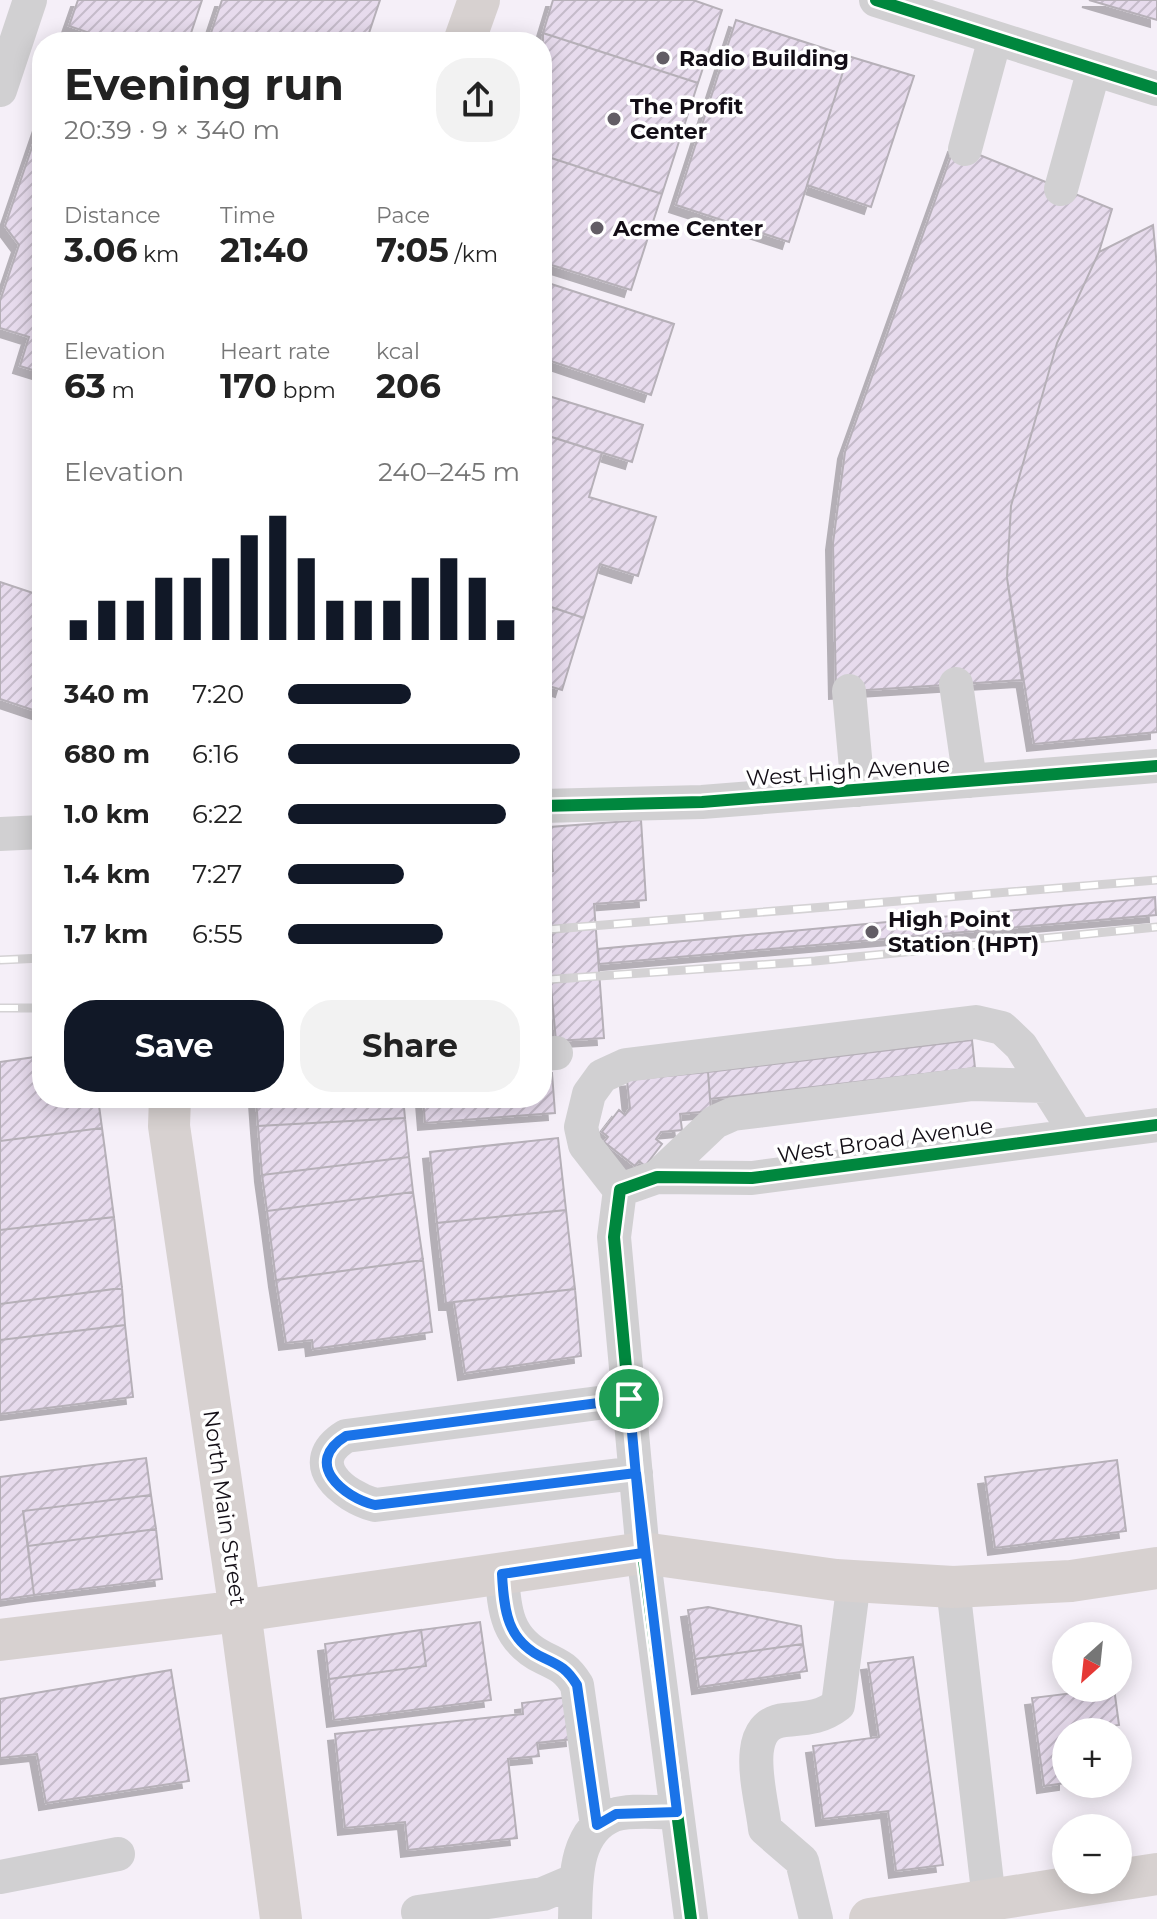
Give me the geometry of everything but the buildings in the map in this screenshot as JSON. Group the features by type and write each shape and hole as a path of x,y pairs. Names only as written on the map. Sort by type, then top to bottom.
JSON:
{"main road":[{"path":"468,32 479,0"},
{"name":"North Main Street","path":"170,1108 169,1126 240,1611 281,1919"},
{"path":"0,1640 240,1611 643,1553 854,1581 953,1587 1071,1581 1157,1568"},
{"path":"1132,1878 1157,1874"},
{"path":"870,1919 1052,1890"}],"street":[{"path":"0,90 30,0"},
{"path":"876,0 1157,89"},
{"path":"965,149 995,38"},
{"path":"1061,189 1094,69"},
{"path":"956,684 970,781"},
{"path":"849,691 858,790"},
{"name":"West High Avenue","path":"552,806 702,802 1157,766"},
{"path":"0,834 32,832"},
{"path":"691,1919 643,1553 614,1237 620,1190 585,1145 581,1127 589,1094 602,1076 626,1065 976,1022 1002,1028 1021,1046 1077,1135"},
{"path":"657,1177 715,1122 733,1114 973,1084 1046,1086"},
{"name":"West Broad Avenue","path":"620,1190 657,1177 752,1178 1157,1125"},
{"path":"629,1399 346,1436 335,1443 328,1456 329,1473 338,1488 355,1500 375,1505 636,1473"},
{"path":"502,1574 504,1611 511,1631 542,1658 565,1666 577,1685 597,1825"},
{"path":"816,1919 802,1861 765,1829 756,1748 761,1731 772,1721 823,1717 838,1705 854,1581"},
{"path":"953,1587 989,1900"},
{"path":"575,1919 576,1880 582,1849 597,1825 616,1814 677,1812"},
{"path":"0,1877 118,1854"},
{"path":"418,1912 543,1894 576,1880"}],"railway":[{"path":"552,929 1157,880"},
{"path":"552,979 815,961 1157,927"},
{"path":"0,960 32,958"},
{"path":"0,1008 32,1008"}],"cycle path":[{"path":"876,0 1157,89"},
{"path":"552,806 702,802 1157,766"},
{"path":"691,1919 643,1553 614,1237 620,1190 657,1177 752,1178 1157,1125"}],"place":[{"name":"Radio Building","path":"663,58"},
{"name":"The Profit Center","path":"614,119"},
{"name":"Acme Center","path":"597,228"},
{"name":"High Point Station (HPT)","path":"872,932"}],"route":[{"path":"629,1399 346,1436 335,1443 328,1456 329,1473 338,1488 355,1500 375,1505 636,1473 643,1553 677,1812 616,1814 597,1825 577,1685 565,1666 542,1658 521,1643 511,1631 504,1611 502,1574 643,1553 636,1473 629,1399"}]}
